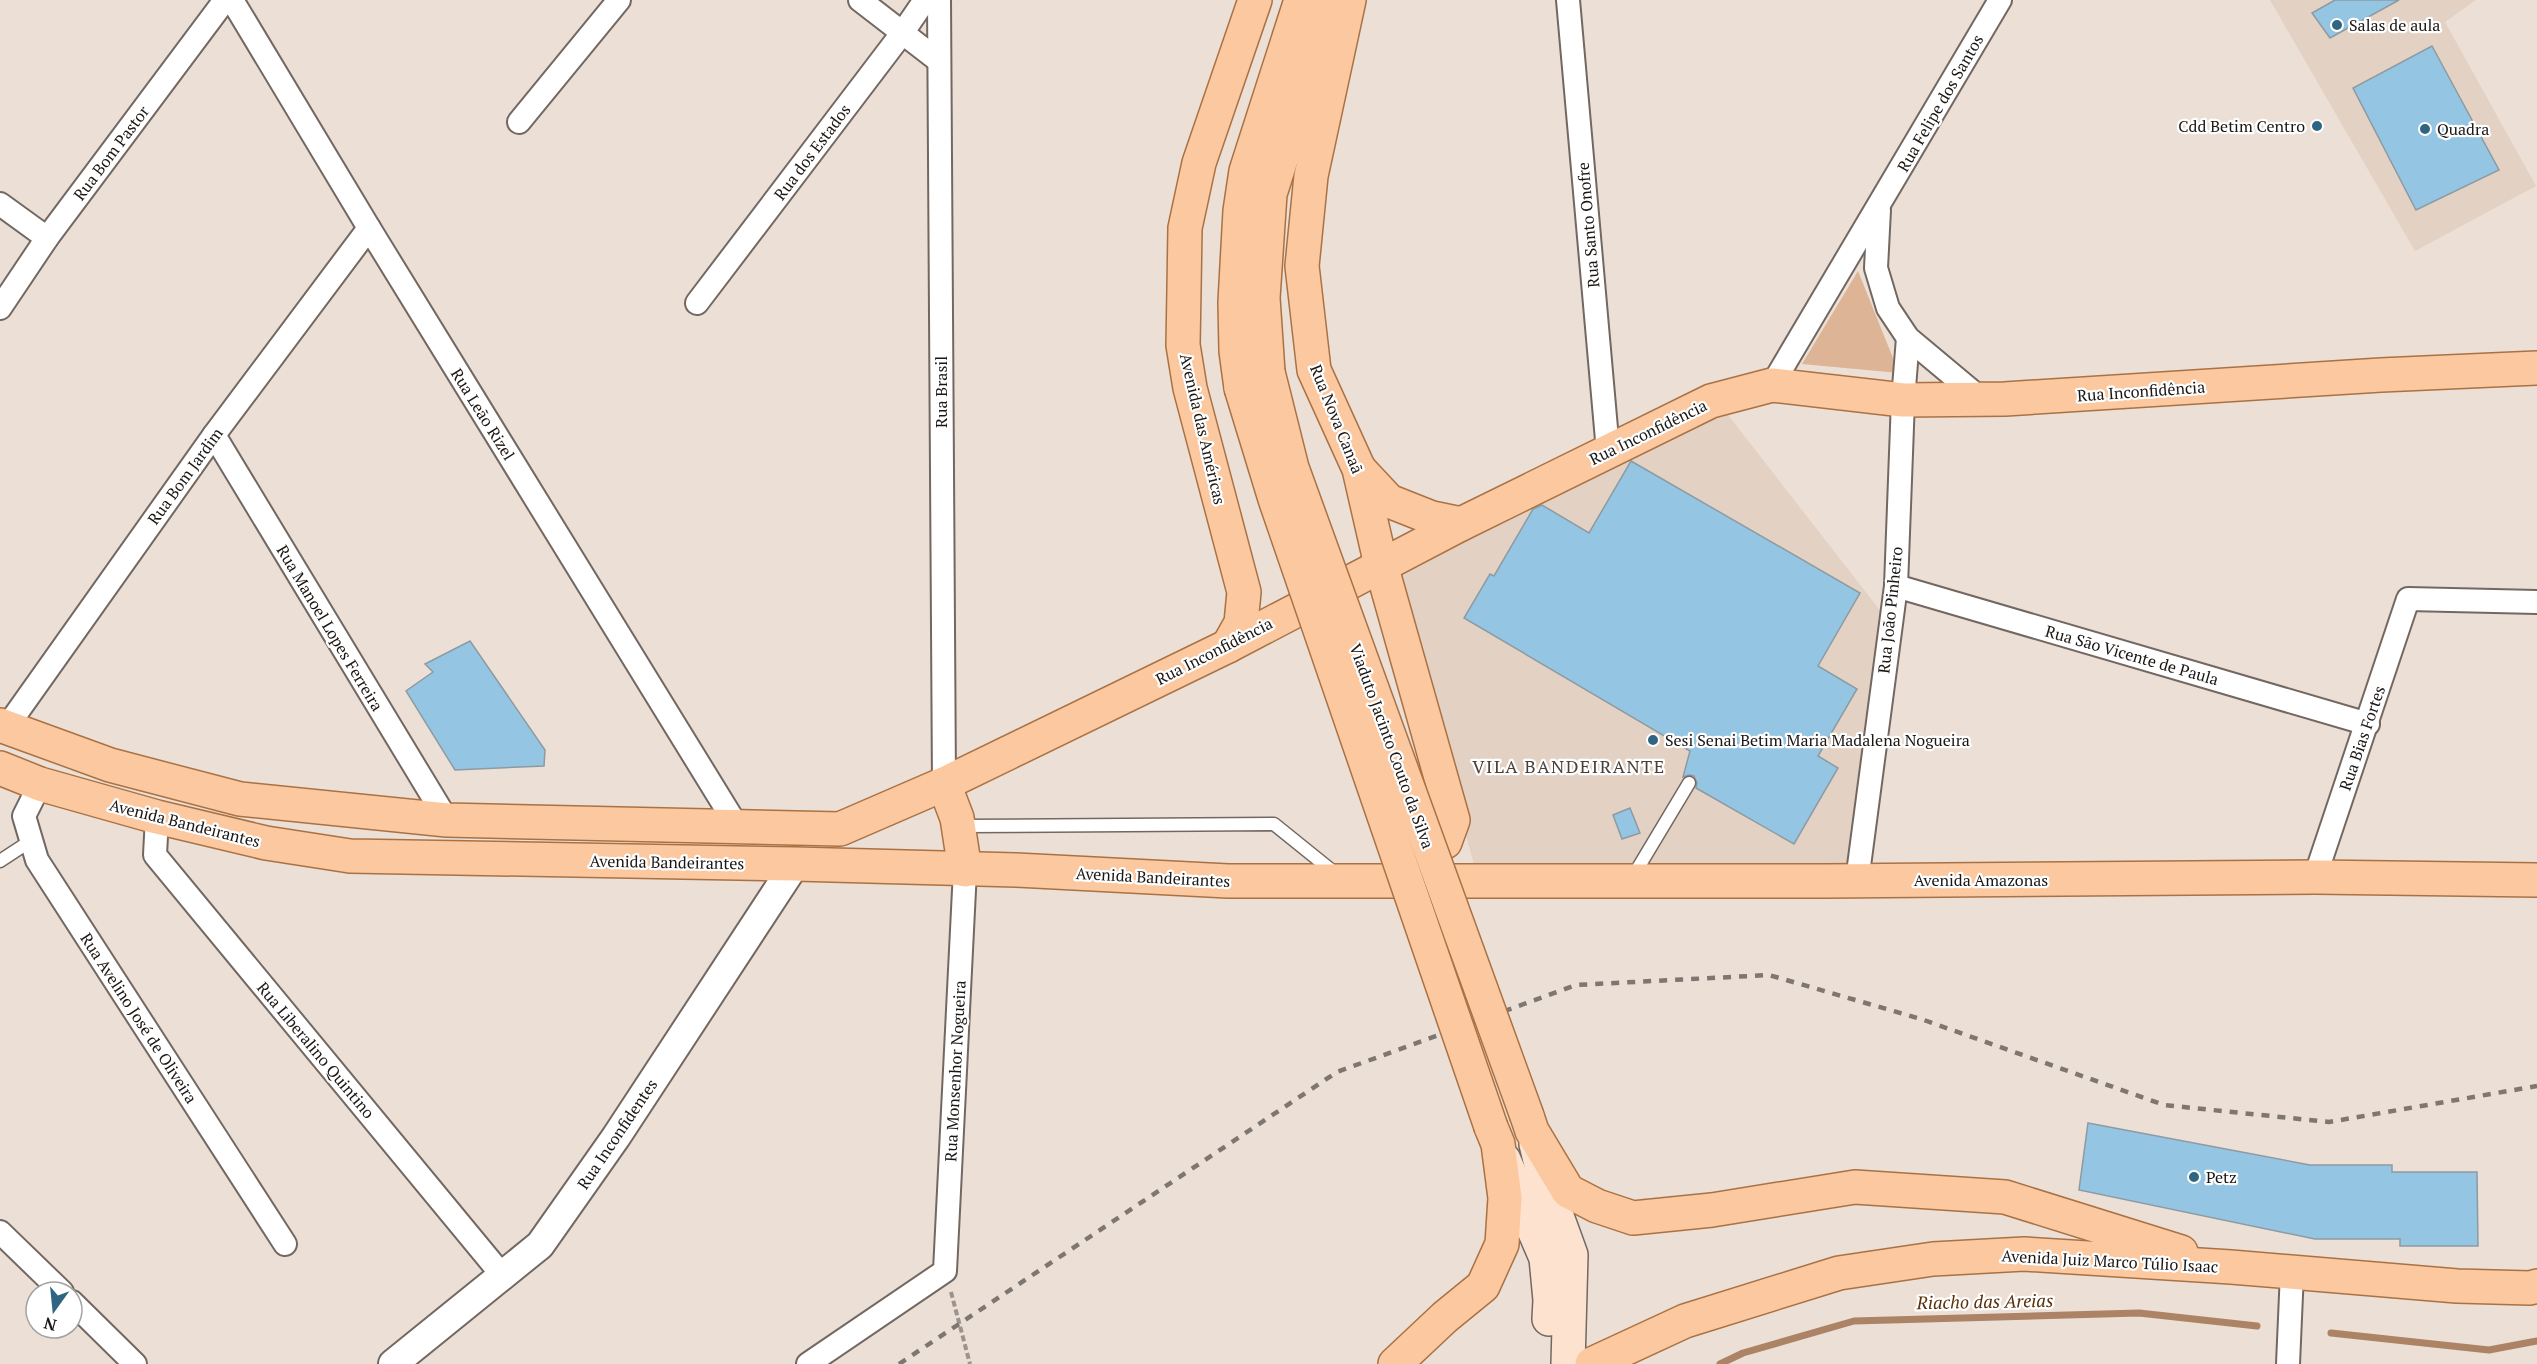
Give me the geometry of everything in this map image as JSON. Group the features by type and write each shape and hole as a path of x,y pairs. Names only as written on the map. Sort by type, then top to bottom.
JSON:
{"main road":[{"name":"Avenida das Américas","path":"1228,646 1241,623 1244,592 1190,388 1183,345 1185,228 1199,163 1255,0"},
{"path":"1255,380 1236,351 1235,302 1241,201 1249,160 1300,0"},
{"path":"1255,380 1270,194 1331,0"},
{"name":"Rua Nova Canaã","path":"1349,0 1311,176 1302,266 1314,370 1359,469 1381,565 1453,820 1445,843 1410,861 1352,881"},
{"name":"Rua Inconfidência","path":"736,826 840,829 944,784 1228,646 1461,524 1711,401 1772,385 1903,400 1982,399 2537,368"},
{"name":"Viaduto Jacinto Couto da Silva","path":"1255,380 1292,468 1529,1124 1547,1189 1571,1255 1557,1354"},
{"name":"Viaduto Jacinto Couto da Silva","path":"1255,380 1275,499 1494,1136 1546,1258 1557,1354"},
{"path":"1359,469 1389,501 1432,518 1461,524"},
{"path":"2,731 54,762 86,768 110,765 240,800 447,820 736,826"},
{"name":"Avenida Bandeirantes","path":"0,768 40,784 157,817 266,843 350,856 1016,870 1228,881 1425,881"},
{"path":"944,784 959,826 965,870"},
{"name":"Avenida Amazonas","path":"1425,881 1857,881 2315,877 2537,880"},
{"path":"1529,1124 1568,1191 1597,1206 1633,1218 1712,1210 1855,1187 2005,1197 2232,1267"},
{"path":"1395,1364 1445,1317 1483,1286 1502,1244 1505,1198 1494,1136"},
{"name":"Avenida Juiz Marco Túlio Isaac","path":"1592,1364 1685,1321 1839,1273 1933,1259 2024,1254 2232,1267 2457,1287 2530,1288 2537,1286"}],"street":[{"name":"Rua Bom Pastor","path":"0,308 48,238 225,0"},
{"name":"Rua Leão Rizel","path":"232,0 369,228 736,826"},
{"path":"519,122 620,0"},
{"path":"860,0 939,61"},
{"name":"Rua dos Estados","path":"697,303 925,0"},
{"name":"Rua Brasil","path":"939,0 944,784"},
{"name":"Rua Santo Onofre","path":"1568,0 1608,451"},
{"name":"Rua Felipe dos Santos","path":"1772,385 2000,0"},
{"path":"0,204 48,238"},
{"name":"Rua Felipe dos Santos","path":"1880,206 1876,268 1888,308 1908,338 1982,399"},
{"name":"Rua Bom Jardim","path":"2,731 213,435 369,228"},
{"name":"Rua João Pinheiro","path":"1857,881 1896,586 1903,400 1908,338"},
{"name":"Rua Manoel Lopes Ferreira","path":"213,435 447,820"},
{"name":"Rua São Vicente de Paula","path":"1896,586 2368,724"},
{"name":"Rua Bias Fortes","path":"2315,877 2408,599 2537,602"},
{"name":"Rua Avelino José de Oliveira","path":"40,784 24,816 37,860 285,1244"},
{"name":"Rua Liberalino Quintino","path":"157,817 155,855 502,1275"},
{"name":"Rua Inconfidentes","path":"393,1364 540,1245 616,1137 795,864"},
{"name":"Rua Monsenhor Nogueira","path":"945,1271 965,870"},
{"path":"0,1232 50,1280"},
{"path":"808,1364 945,1271"},
{"path":"2288,1364 2292,1272"},
{"path":"84,1314 135,1364"}],"lane":[{"path":"1629,881 1689,783"},
{"path":"959,826 1274,824 1352,881"},
{"path":"0,861 32,840"}],"path":[{"path":"945,1271 967,1343 970,1364"}],"shaded area":[{"path":"2270,0 2476,0 2445,22 2536,186 2415,251"},
{"path":"1858,271 1899,373 1802,364"},
{"name":"Sesi Senai Betim Maria Madalena Nogueira","path":"1725,411 1882,613 1850,869 1475,868 1393,566"}],"building":[{"name":"Salas de aula","path":"2335,0 2399,0 2330,38 2312,13"},
{"name":"Quadra","path":"2432,46 2499,170 2416,210 2353,88"},
{"path":"1631,461 1860,593 1818,666 1857,689 1818,756 1838,768 1794,844 1696,788 1697,783 1694,776 1683,777 1690,751 1464,618 1490,574 1494,576 1533,509 1542,505 1589,533"},
{"path":"470,641 545,750 544,766 455,770 406,691 433,672 425,664"},
{"path":"1630,808 1640,833 1622,839 1613,815"},
{"path":"2088,1123 2310,1165 2392,1165 2392,1172 2477,1172 2478,1246 2400,1246 2400,1239 2315,1239 2079,1190"}],"waterway":[{"name":"Riacho das Areias","path":"1720,1364 1743,1353 1854,1321 2139,1313 2257,1326"},
{"name":"Riacho das Areias","path":"2331,1333 2489,1350 2537,1341"}],"railway":[{"path":"899,1364 1337,1072 1576,985 1769,975 1921,1019 2164,1105 2329,1122 2537,1086"}],"place":[{"name":"Salas de aula","path":"2337,25"},
{"name":"Cdd Betim Centro","path":"2317,126"},
{"name":"Quadra","path":"2425,129"},
{"name":"Sesi Senai Betim Maria Madalena Nogueira","path":"1653,740"},
{"name":"Petz","path":"2194,1177"}],"district":[{"name":"VILA BANDEIRANTE","path":"1569,767"}]}
